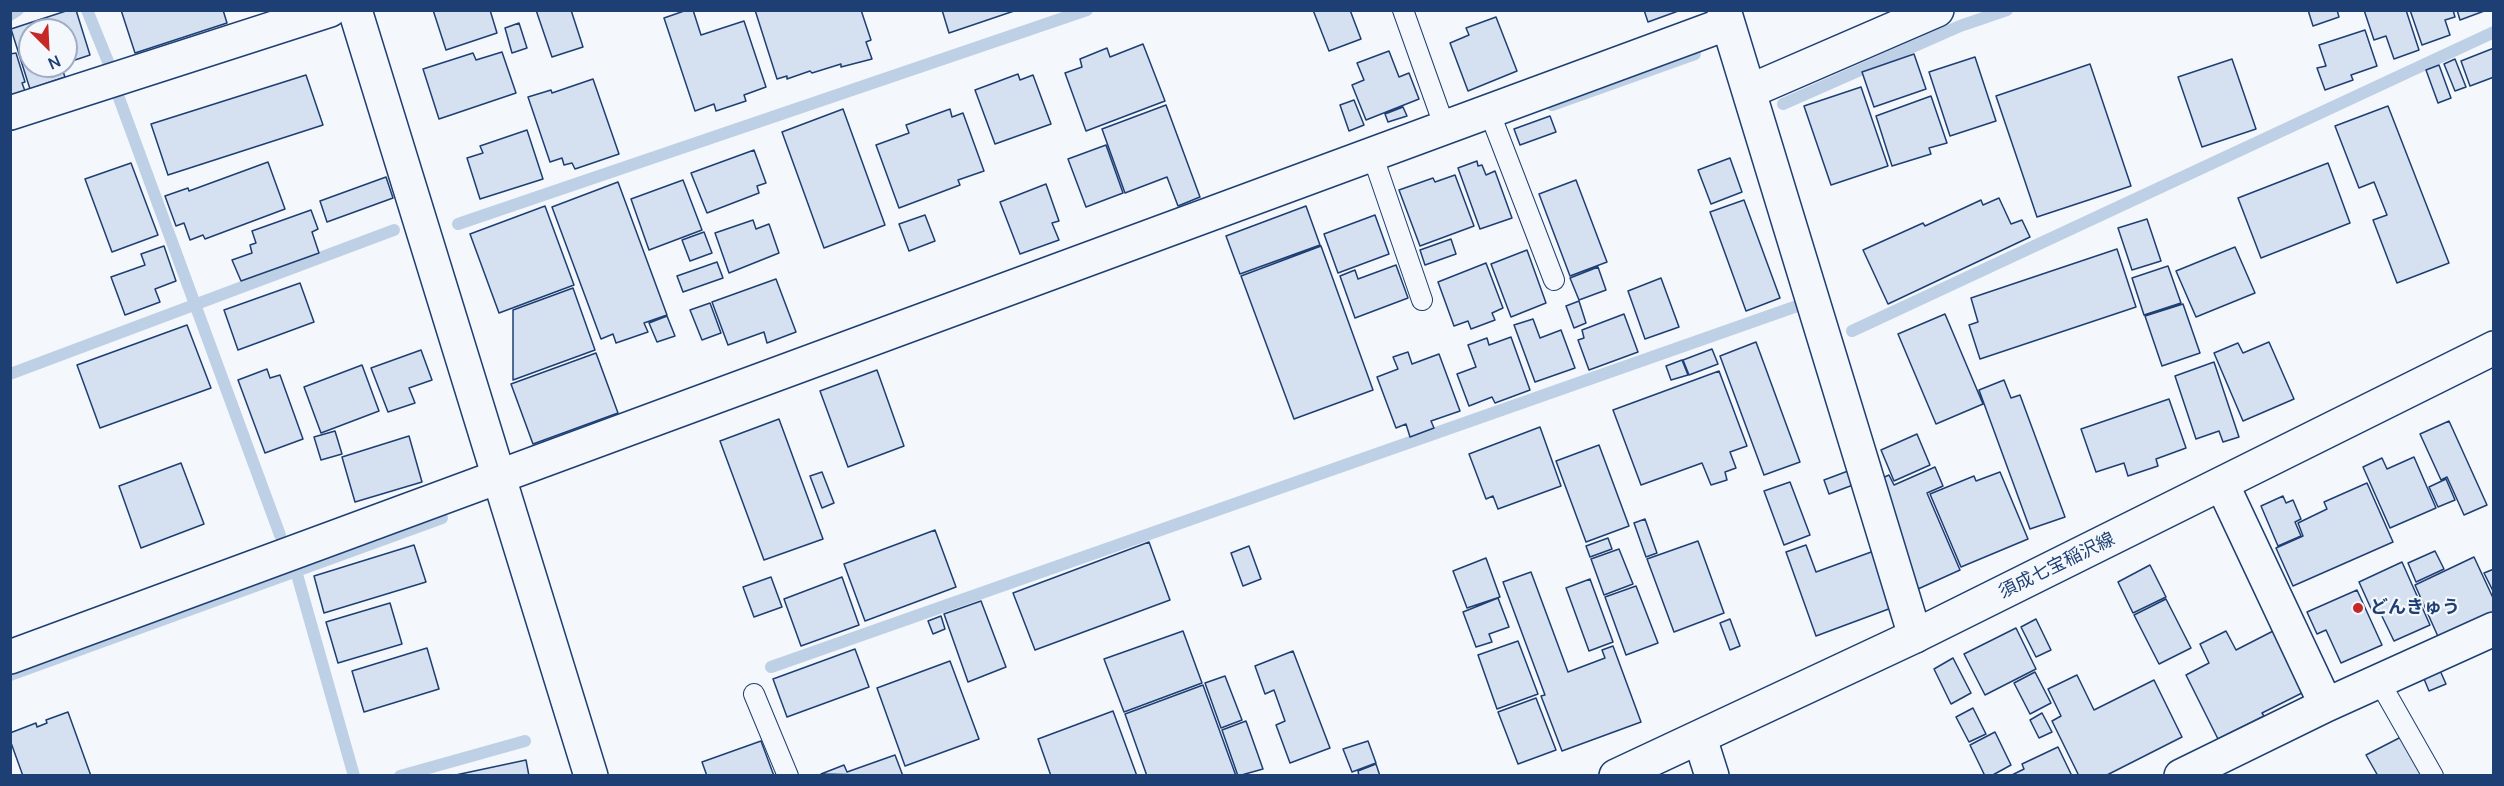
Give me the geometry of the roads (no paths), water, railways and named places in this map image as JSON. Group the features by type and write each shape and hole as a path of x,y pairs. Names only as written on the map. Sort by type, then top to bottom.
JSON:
{"street":[{"path":"10,113 330,10"},
{"path":"355,10 591,776"},
{"path":"1749,91 1937,10"},
{"path":"10,657 1445,128 1726,17 1915,636"},
{"name":"須成七宝稲沢線","path":"1616,776 1915,636 2493,348"},
{"path":"2222,484 2326,705"},
{"path":"2181,776 2326,705 2493,629"},
{"path":"1700,738 1712,776"}],"lane":[{"path":"1403,10 1445,128"},
{"path":"1489,111 1554,280"},
{"path":"1372,154 1422,300"},
{"path":"2379,681 2433,776"},
{"path":"754,694 788,776"}],"waterway":[{"path":"10,15 18,10"},
{"path":"87,10 109,64"},
{"path":"458,224 1087,10"},
{"path":"1783,104 1960,26 2007,10"},
{"path":"1852,331 2494,32"},
{"path":"1552,105 1695,54"},
{"path":"119,98 280,535"},
{"path":"10,374 394,230"},
{"path":"771,667 1800,305"},
{"path":"10,675 442,518"},
{"path":"296,571 354,776"},
{"path":"400,776 525,741"}],"place":[{"name":"どんきゅう","path":"2358,608"}]}
